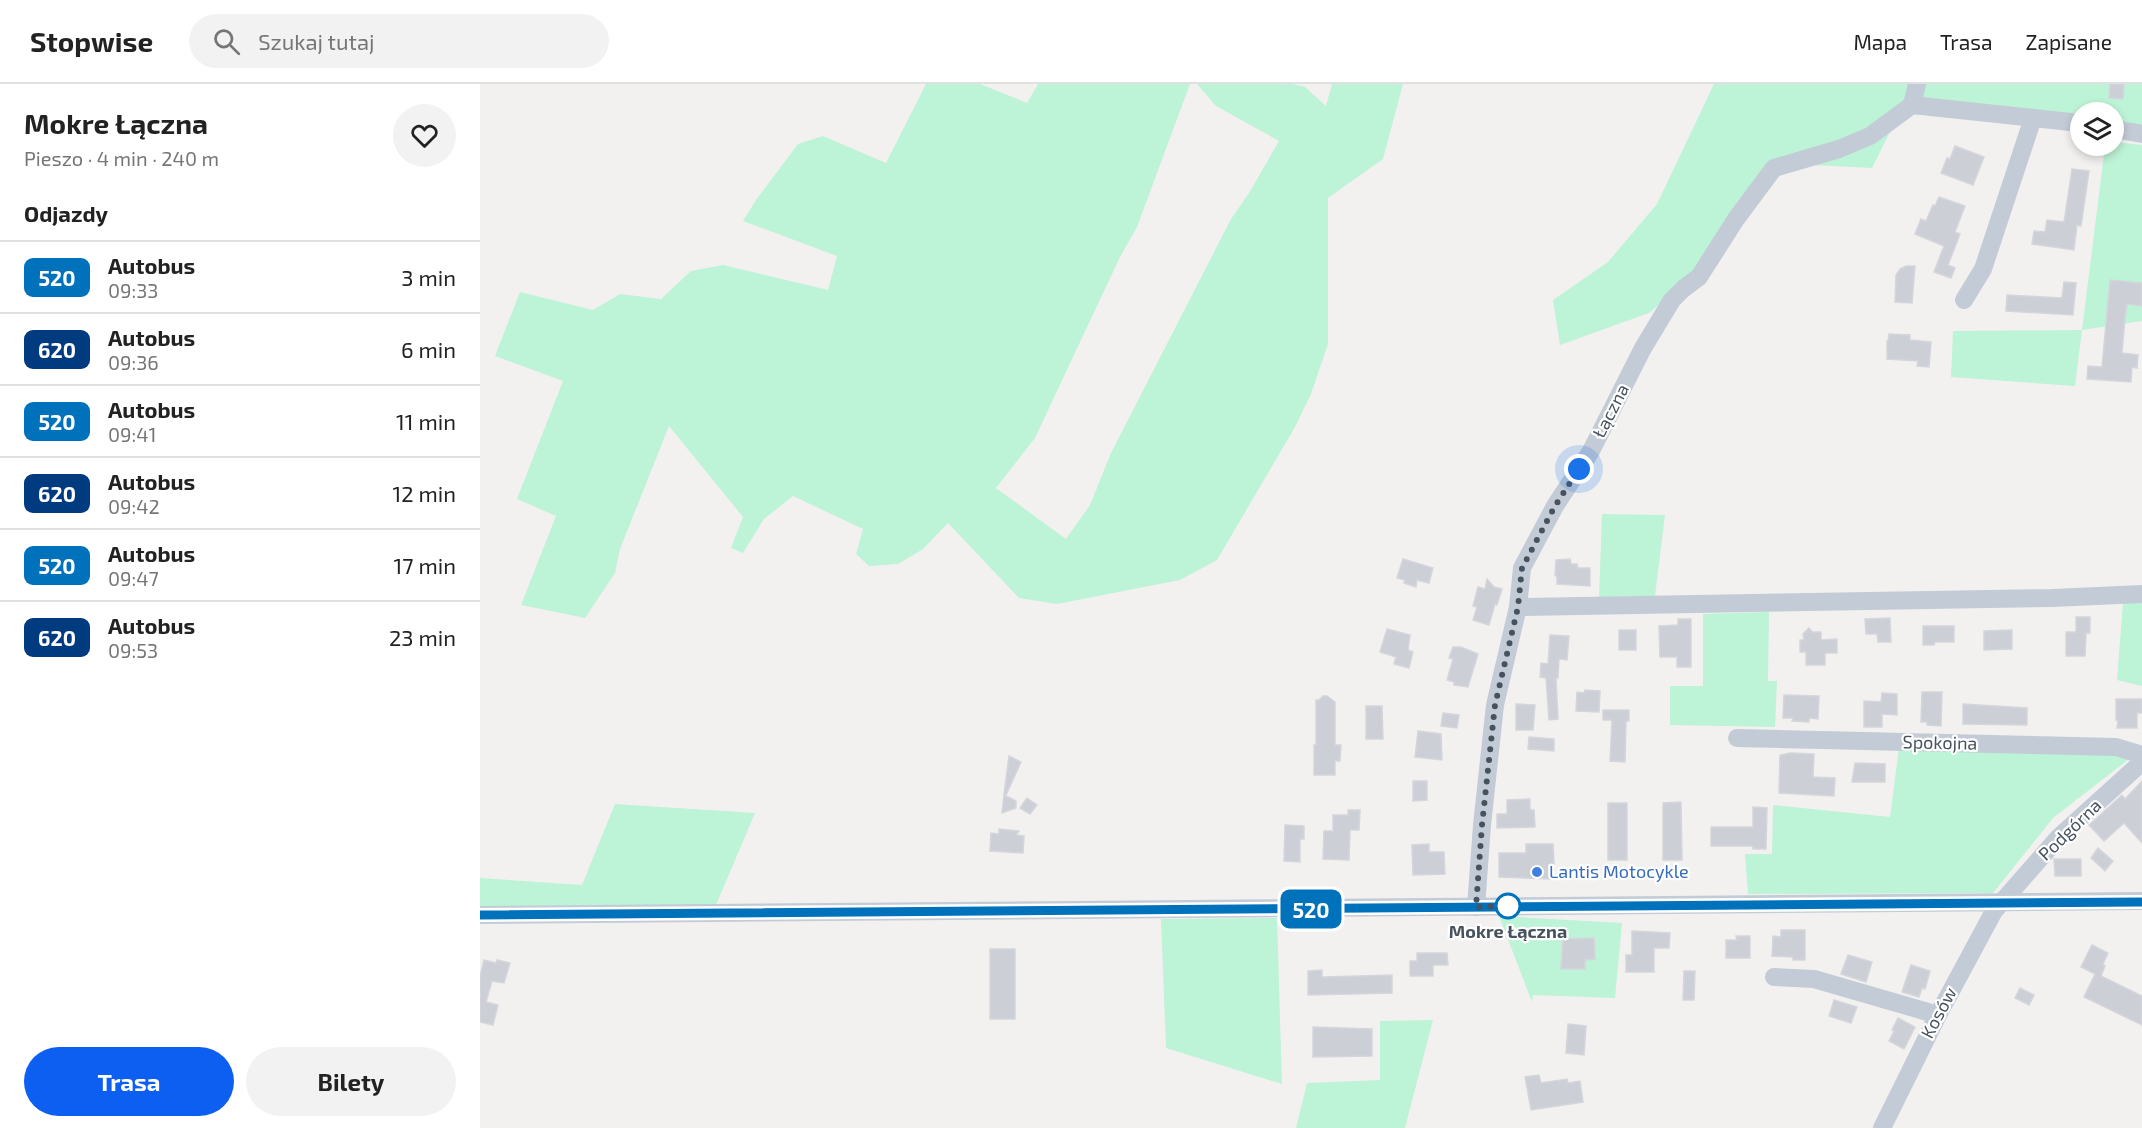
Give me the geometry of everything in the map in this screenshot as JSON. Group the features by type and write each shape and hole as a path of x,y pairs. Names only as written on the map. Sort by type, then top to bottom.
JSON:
{"street":[{"path":"1917,84 1912,105 2070,122"},
{"name":"Łączna","path":"1476,907 1495,705 1518,607 1522,568 1555,506 1591,451 1642,348 1672,300 1698,277 1736,219 1774,168 1839,149 1870,136 1912,105"},
{"path":"1964,300 1983,269 2033,118"},
{"path":"2124,131 2142,134"},
{"path":"1518,607 2052,598 2142,594"},
{"name":"Spokojna","path":"1737,738 2116,747 2142,755"},
{"name":"Podgórna","path":"2002,902 2058,838 2142,762"},
{"name":"Kosów","path":"1882,1128 1938,1015 1994,911 2002,902"},
{"path":"480,915 2142,902"},
{"path":"1774,977 1814,979 1938,1015"}],"green space":[{"path":"926,84 980,84 1027,103 1038,84 1190,84 1137,227 1120,257 1035,438 996,488 1066,539 1090,505 1111,453 1231,219 1279,141 1216,106 1197,84 1293,84 1305,87 1326,106 1332,84 1403,84 1383,159 1328,198 1328,344 1311,394 1295,427 1217,560 1180,580 1057,604 1019,598 948,523 923,549 898,564 869,566 856,554 863,529 793,496 764,519 743,553 731,548 743,517 669,426 620,549 615,573 585,618 521,605 556,516 517,499 563,381 495,356 520,292 593,310 620,294 661,299 691,271 723,265 828,290 837,256 743,221 798,144 823,136 886,163"},
{"path":"1714,84 1914,84 1872,168 1772,163 1718,256 1649,313 1560,345 1553,300 1608,262 1657,204"},
{"path":"1924,84 2142,84 2142,127 2124,124 2124,102 2070,102 2070,118 1921,98"},
{"path":"2124,143 2142,145 2142,321 2082,330 2104,156 2124,156"},
{"path":"2082,330 2075,386 1951,377 1953,331"},
{"path":"1602,514 1665,515 1655,596 1599,597"},
{"path":"2142,602 2142,686 2117,680 2123,603"},
{"path":"1769,612 1768,681 1777,681 1775,727 1670,725 1670,686 1703,686 1703,614"},
{"path":"1899,748 2113,754 2129,759 2053,818 1993,893 1748,894 1745,854 1772,854 1773,805 1890,817"},
{"path":"615,804 755,813 716,905 480,908 480,878 582,885"},
{"path":"1499,916 1622,923 1615,998 1533,995 1532,1002"},
{"path":"1277,918 1282,1084 1166,1048 1161,919"},
{"path":"1433,1020 1405,1128 1296,1128 1307,1083 1380,1080 1380,1021"}],"building":[{"path":"2110,84 2124,84 2123,99 2109,98"},
{"path":"1955,146 1984,157 1973,185 1941,173"},
{"path":"2072,169 2089,171 2081,226 2077,225 2074,250 2032,244 2034,231 2045,232 2047,220 2064,222"},
{"path":"1939,197 1965,206 1955,232 1960,234 1948,265 1955,268 1951,278 1934,272 1944,246 1915,234 1921,219 1926,221"},
{"path":"1906,266 1915,266 1912,303 1895,302 1896,275"},
{"path":"2110,280 2142,283 2142,306 2127,304 2125,318 2122,353 2138,355 2137,368 2132,367 2131,382 2087,379 2088,366 2102,367"},
{"path":"2064,282 2076,283 2073,315 2006,311 2007,295 2062,298"},
{"path":"1889,334 1910,335 1910,340 1931,342 1929,367 1917,366 1918,361 1887,359"},
{"path":"1403,559 1433,568 1429,583 1417,580 1416,587 1397,578"},
{"path":"1570,559 1571,564 1577,564 1578,568 1590,568 1590,586 1557,584 1556,560"},
{"path":"1487,579 1494,587 1502,589 1489,625 1473,620 1477,607 1473,606 1478,587 1485,589"},
{"path":"2076,617 2090,617 2090,633 2086,633 2085,656 2066,656 2066,632 2076,632"},
{"path":"1890,618 1891,642 1878,642 1877,634 1866,634 1865,619"},
{"path":"1678,619 1691,619 1691,667 1677,667 1677,657 1660,657 1659,626 1678,625"},
{"path":"1923,626 1954,626 1954,642 1935,642 1934,645 1923,645"},
{"path":"1809,628 1812,632 1821,632 1821,640 1837,639 1837,653 1825,653 1825,665 1806,665 1806,652 1800,652 1800,640 1804,640 1803,634"},
{"path":"1387,629 1410,635 1408,650 1413,652 1409,668 1394,664 1396,657 1380,652"},
{"path":"1619,630 1636,630 1636,650 1619,650"},
{"path":"2012,630 2012,649 1984,650 1984,631"},
{"path":"1550,635 1569,636 1567,660 1559,659 1558,678 1556,678 1558,719 1549,720 1546,678 1540,677 1541,663 1548,664"},
{"path":"1453,647 1461,647 1478,654 1468,687 1454,685 1454,682 1447,680 1453,659 1449,658"},
{"path":"1585,690 1600,691 1599,712 1576,711 1577,692 1584,693"},
{"path":"1922,692 1942,692 1941,726 1921,722"},
{"path":"1882,693 1897,694 1897,715 1882,714 1882,727 1864,727 1864,701 1881,702"},
{"path":"1784,695 1819,696 1818,719 1809,718 1809,722 1783,718"},
{"path":"1323,696 1335,702 1335,745 1341,745 1340,761 1335,761 1335,775 1314,775 1316,700"},
{"path":"2116,699 2142,699 2142,713 2137,713 2137,728 2117,728"},
{"path":"1516,704 1535,705 1533,730 1516,730"},
{"path":"1963,704 2027,708 2027,725 1963,724"},
{"path":"1366,706 1382,706 1383,739 1366,739"},
{"path":"1603,710 1629,710 1629,721 1626,721 1625,762 1610,761 1612,720 1603,720"},
{"path":"1443,713 1459,715 1457,728 1441,726"},
{"path":"1418,731 1441,734 1442,760 1415,757"},
{"path":"1529,737 1554,739 1554,751 1528,749"},
{"path":"1814,754 1813,777 1835,778 1834,796 1779,793 1780,755"},
{"path":"1009,756 1021,762 1006,795 1004,794"},
{"path":"1855,763 1885,764 1885,782 1852,782"},
{"path":"1413,781 1427,781 1427,800 1413,801"},
{"path":"2142,781 2142,843 2124,823 2104,841 2089,825 2122,795 2125,799"},
{"path":"1004,795 1016,801 1016,808 1002,813"},
{"path":"1027,798 1037,805 1030,814 1020,808"},
{"path":"1530,799 1530,810 1534,810 1535,827 1497,828 1497,814 1507,814 1507,800"},
{"path":"1681,802 1682,860 1663,860 1663,803"},
{"path":"1608,803 1627,803 1627,860 1608,860"},
{"path":"1753,807 1767,808 1766,849 1753,849 1753,846 1711,846 1711,827 1753,827"},
{"path":"1348,810 1360,810 1359,830 1350,830 1349,860 1323,859 1324,831 1333,831 1333,815 1348,815"},
{"path":"1285,825 1304,826 1304,839 1300,839 1300,862 1284,861"},
{"path":"999,829 1019,831 1016,835 1024,836 1023,853 990,851 991,833 999,834"},
{"path":"1429,844 1429,852 1444,852 1445,874 1413,875 1412,845"},
{"path":"1526,844 1553,844 1554,864 1551,864 1551,879 1499,877 1499,853 1526,853"},
{"path":"2098,848 2113,861 2105,871 2091,858"},
{"path":"2054,859 2081,859 2081,876 2055,876"},
{"path":"1781,930 1805,930 1805,960 1772,956 1773,936 1781,937"},
{"path":"1632,931 1670,933 1669,948 1654,948 1654,972 1626,972 1626,955 1632,955"},
{"path":"1736,936 1750,936 1750,958 1726,958 1726,940 1737,940"},
{"path":"1594,938 1595,959 1585,960 1585,969 1561,969 1563,939"},
{"path":"2092,945 2108,953 2101,976 2142,996 2142,1025 2084,997 2095,974 2081,967"},
{"path":"990,949 1015,949 1015,1019 990,1019"},
{"path":"1417,953 1447,953 1448,965 1433,965 1433,976 1410,976 1410,961 1417,961"},
{"path":"1848,955 1872,962 1866,982 1841,974"},
{"path":"484,960 510,963 504,983 492,981 486,1002 498,1005 493,1025 480,1022 480,976"},
{"path":"1911,965 1930,971 1925,989 1922,988 1919,997 1902,992"},
{"path":"1322,970 1322,977 1392,975 1392,993 1308,995 1308,971"},
{"path":"1684,971 1695,971 1694,1000 1683,1000"},
{"path":"2020,988 2034,995 2029,1005 2015,998"},
{"path":"1834,1000 1857,1007 1851,1023 1829,1016"},
{"path":"1898,1018 1915,1027 1904,1049 1889,1041"},
{"path":"1568,1024 1586,1026 1584,1055 1566,1053"},
{"path":"1313,1027 1372,1029 1372,1056 1313,1057"},
{"path":"1539,1075 1541,1083 1567,1079 1568,1083 1580,1081 1583,1102 1531,1110 1525,1077"}],"bus line":[{"name":"520","path":"480,915 2142,902"}],"place":[{"name":"Lantis Motocykle","path":"1537,872"},
{"name":"Mokre Łączna","path":"1508,906"}],"route":[{"path":"1508,906 1510,906 1476,907 1495,705 1518,607 1522,568 1555,506 1579,469"}]}
